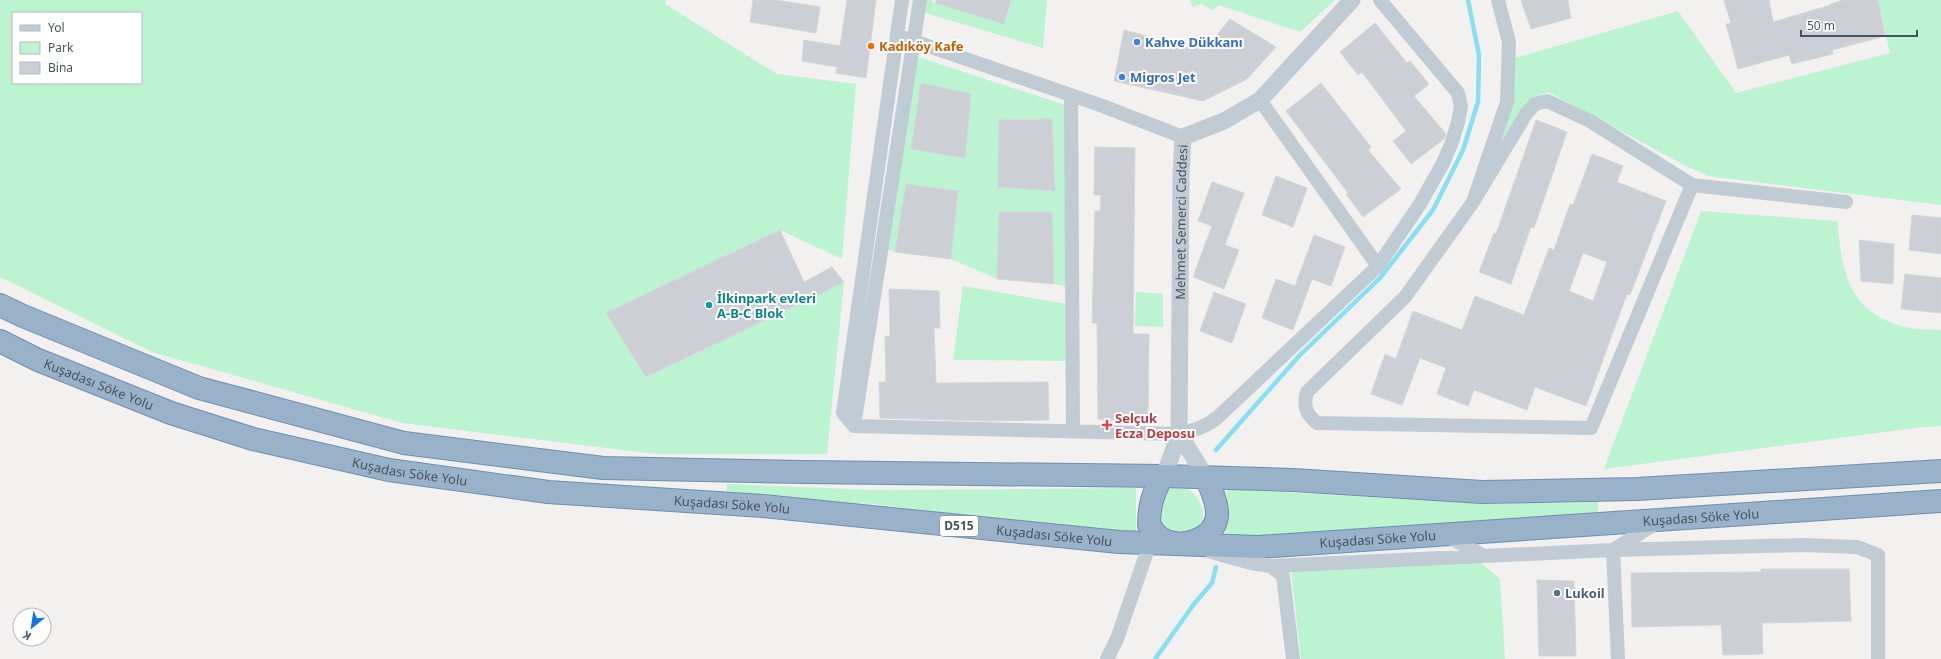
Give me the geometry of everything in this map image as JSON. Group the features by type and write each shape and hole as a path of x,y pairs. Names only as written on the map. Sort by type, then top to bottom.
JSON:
{"highway":[{"name":"Kuşadası Söke Yolu","path":"0,305 23,316 200,388 404,442 603,468 1206,477 1293,480 1482,492 1637,489 1941,471"},
{"name":"Kuşadası Söke Yolu","path":"0,341 38,360 171,413 253,439 389,470 548,492 763,506 1120,542 1150,534 1180,544 1258,547 1941,502"},
{"path":"1150,534 1149,508 1153,493 1163,476"},
{"path":"1180,544 1200,540 1211,530 1217,516 1214,496 1206,477"}],"street":[{"path":"854,426 843,412 902,0"},
{"path":"854,426 920,0"},
{"name":"Mehmet Semerci Caddesi","path":"1163,476 1179,434 1180,176 1183,137 1224,121 1260,100 1352,0"},
{"path":"854,426 1179,434 1208,425 1218,417 1378,266 1409,222 1434,181 1452,142 1462,106 1458,93 1380,0"},
{"path":"1473,202 1507,102 1509,42 1498,0"},
{"path":"897,35 1071,95 1183,137"},
{"path":"1071,95 1073,432"},
{"path":"1260,100 1378,266"},
{"path":"1692,185 1591,428 1317,423 1308,416 1304,402 1307,392 1405,297 1473,202 1526,114 1535,104 1547,101 1590,121 1692,185 1846,202"},
{"path":"1179,434 1206,477"},
{"path":"1613,550 1662,520"},
{"path":"1107,659 1117,639 1150,534"},
{"path":"1442,534 1484,556"},
{"path":"1180,544 1251,564 1271,566 1613,550 1803,545 1857,547 1878,555 1878,659"},
{"path":"1613,550 1618,659"},
{"path":"1271,566 1283,576 1293,659"}],"green space":[{"path":"0,0 666,0 665,4 777,74 856,84 842,259 780,230 606,314 647,377 844,282 827,454 656,454 402,423 152,352 0,277"},
{"path":"924,0 933,0 932,2 1004,24 1011,0 1047,0 1043,48 922,12"},
{"path":"1190,0 1335,0 1300,32 1219,5 1213,10 1201,4 1193,7"},
{"path":"1878,0 1941,0 1941,205 1708,176 1688,167 1548,92 1531,98 1496,149 1512,59 1678,11 1736,93 1890,53"},
{"path":"915,56 1071,107 1072,288 1054,284 1051,212 999,212 997,279 951,259 958,191 906,184 895,252 886,249","holes":["921,83 971,94 965,157 911,149","1052,119 1055,191 998,187 999,120"]},
{"path":"1701,211 1837,221 1845,272 1858,299 1869,310 1883,319 1901,326 1916,329 1941,330 1941,426 1923,427 1604,469"},
{"path":"963,286 1072,305 1072,361 953,360"},
{"path":"1136,292 1163,294 1163,327 1135,326"},
{"path":"727,484 874,490 1136,488 1136,536 873,504 727,495"},
{"path":"1185,487 1194,494 1201,505 1203,517 1201,523 1193,531 1189,532 1182,533 1169,531 1160,523 1158,513 1161,500 1164,494 1169,490"},
{"path":"1227,489 1489,504 1598,502 1598,512 1259,538 1225,535"},
{"path":"1479,561 1500,579 1505,659 1301,659 1291,570"}],"building":[{"path":"753,0 776,0 820,7 816,33 750,22"},
{"path":"847,0 876,0 866,78 836,73 837,67 802,61 804,40 840,46"},
{"path":"936,0 1011,0 1004,24 936,3"},
{"path":"1521,0 1568,0 1571,18 1531,29"},
{"path":"1724,0 1769,0 1773,22 1843,0 1878,0 1885,36 1832,50 1833,54 1792,64 1789,55 1738,69 1726,24 1731,23"},
{"path":"1230,19 1276,47 1247,79 1203,101 1114,81 1124,30 1195,49 1210,43"},
{"path":"1375,23 1407,63 1410,61 1429,84 1414,96 1446,134 1444,139 1411,164 1393,141 1406,131 1362,72 1358,75 1340,52"},
{"path":"921,83 971,94 965,158 911,149"},
{"path":"1321,83 1371,147 1368,150 1401,189 1363,217 1346,194 1348,193 1286,111"},
{"path":"1052,119 1055,191 998,187 999,120"},
{"path":"1536,120 1567,132 1534,228 1531,227 1511,284 1479,272 1494,233 1496,234"},
{"path":"1095,147 1135,148 1133,334 1149,334 1148,423 1098,419 1097,323 1092,323 1095,211 1100,211 1101,195 1094,195"},
{"path":"1592,154 1623,166 1617,182 1666,201 1630,295 1627,294 1586,406 1535,387 1527,410 1474,390 1468,406 1437,394 1446,368 1420,358 1402,405 1371,394 1385,354 1396,359 1413,311 1462,330 1475,296 1524,315 1549,248 1554,250 1570,204 1573,205","holes":["1583,253 1607,262 1593,301 1569,291"]},
{"path":"1276,176 1307,188 1293,227 1262,215"},
{"path":"1212,182 1244,193 1225,245 1239,250 1224,289 1193,277 1212,226 1198,221"},
{"path":"906,184 958,191 951,259 895,252"},
{"path":"999,212 1052,212 1054,284 997,279"},
{"path":"1912,215 1941,218 1941,254 1909,250"},
{"name":"İlkinpark evleri A-B-C Blok","path":"780,230 804,282 832,267 844,282 646,377 606,313"},
{"path":"1314,235 1345,247 1331,286 1312,279 1293,330 1262,318 1276,279 1295,286"},
{"path":"1859,240 1894,244 1893,284 1861,281"},
{"path":"1905,274 1941,278 1941,313 1901,309"},
{"path":"889,289 939,291 940,328 934,328 936,383 1048,382 1049,420 987,421 880,418 879,382 886,382 885,336 890,337"},
{"path":"1214,292 1246,304 1232,343 1200,331"},
{"path":"1761,569 1849,569 1851,621 1762,623 1763,654 1723,655 1721,625 1632,627 1631,573 1761,572"},
{"path":"1537,580 1574,581 1576,656 1539,656"}],"waterway":[{"path":"1216,450 1299,356 1380,278 1433,210 1463,150 1478,102 1479,55 1468,0"},
{"path":"1155,659 1194,604 1212,583 1216,567"}],"place":[{"name":"Kahve Dükkanı","path":"1137,42"},
{"name":"Kadıköy Kafe","path":"871,46"},
{"name":"Migros Jet","path":"1122,77"},
{"name":"İlkinpark evleri A-B-C Blok","path":"709,305"},
{"name":"Selçuk Ecza Deposu","path":"1107,425"},
{"name":"Lukoil","path":"1557,593"}]}
